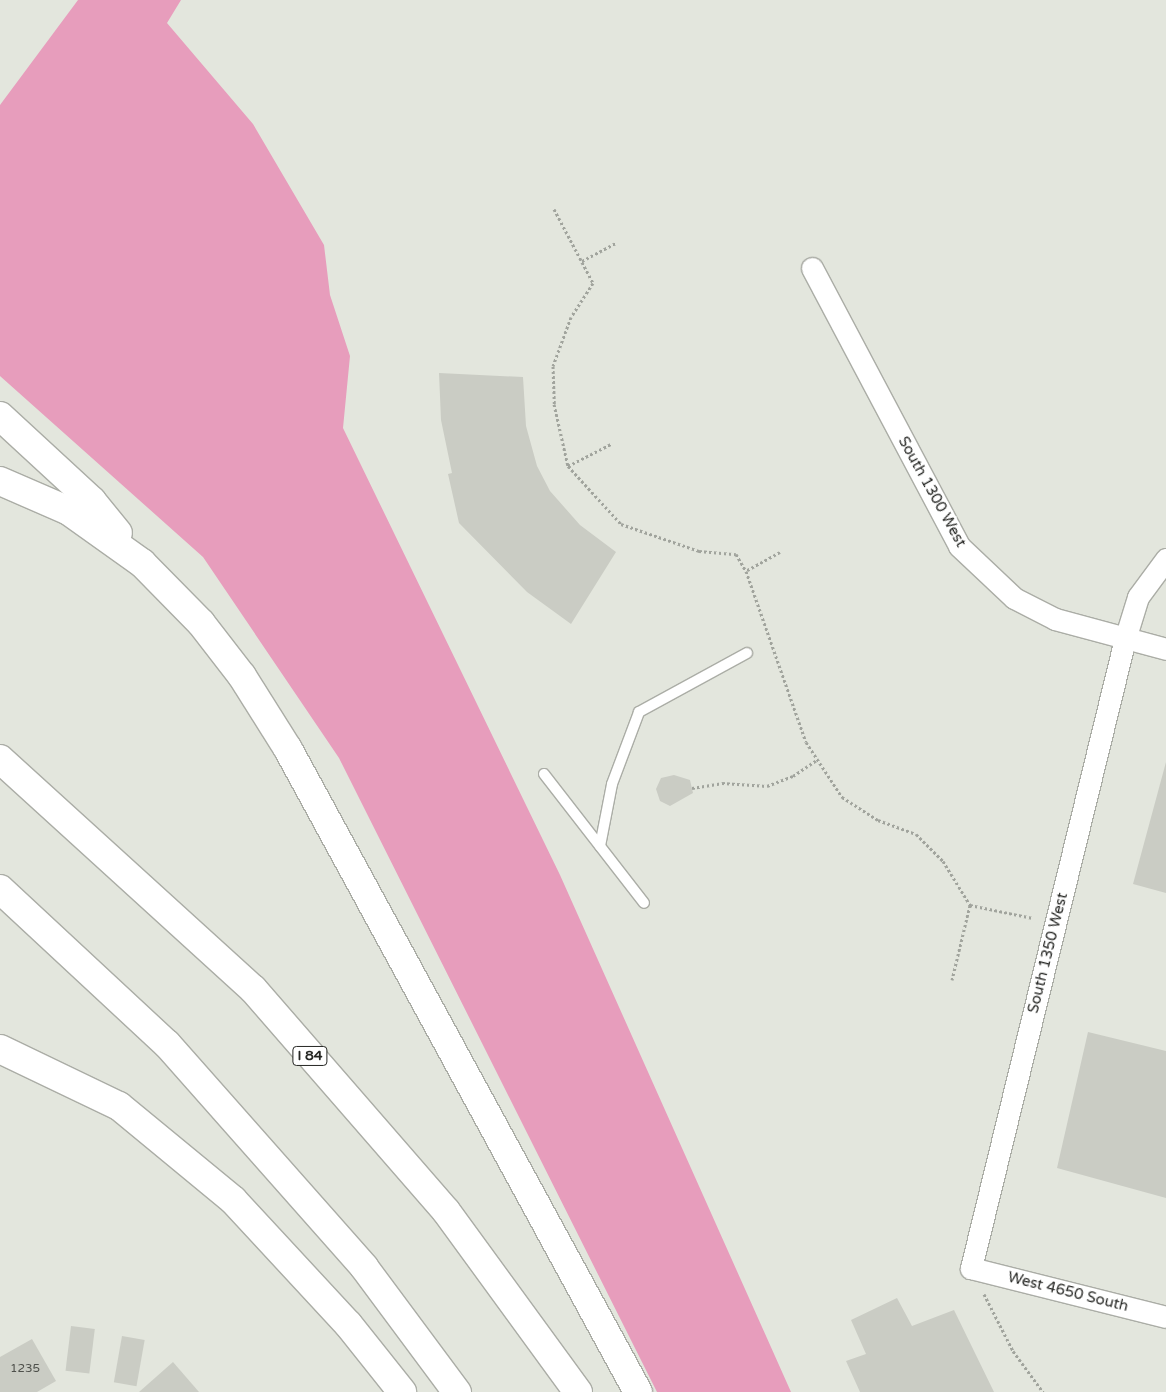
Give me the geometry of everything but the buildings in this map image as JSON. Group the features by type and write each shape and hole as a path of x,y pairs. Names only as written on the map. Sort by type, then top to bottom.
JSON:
{"highway":[{"path":"0,416 92,501 142,563 218,642 283,741 638,1392"},
{"path":"0,481 69,511 142,563"},
{"name":"I 84","path":"0,759 253,989 446,1211 578,1392"},
{"path":"0,889 167,1044 364,1267 457,1392"},
{"path":"0,1049 119,1106 234,1200 348,1324 402,1392"}],"street":[{"name":"South 1300 West","path":"812,268 959,546 1014,598 1056,619 1166,649"},
{"name":"South 1350 West","path":"971,1268 1125,639 1138,597 1166,559"},
{"name":"West 4650 South","path":"971,1268 1166,1317"}],"lane":[{"path":"600,846 612,784 639,712 747,653"},
{"path":"544,774 644,903"}],"path":[{"path":"554,209 593,283 571,317 553,366 554,404 568,466 621,524 699,551 736,554 746,572 806,742 842,798 878,820 916,834 943,862 970,904 1055,923"},
{"path":"582,262 616,243"},
{"path":"568,466 611,444"},
{"path":"746,572 780,552"},
{"path":"692,788 722,783 766,786 793,776 818,759"},
{"path":"952,980 970,904"},
{"path":"971,1268 1013,1351 1043,1392"}],"shaded area":[{"path":"78,0 181,0 167,23 253,124 324,245 330,295 350,356 343,428 560,875 791,1392 657,1392 339,758 203,557 0,376 0,105"}]}
